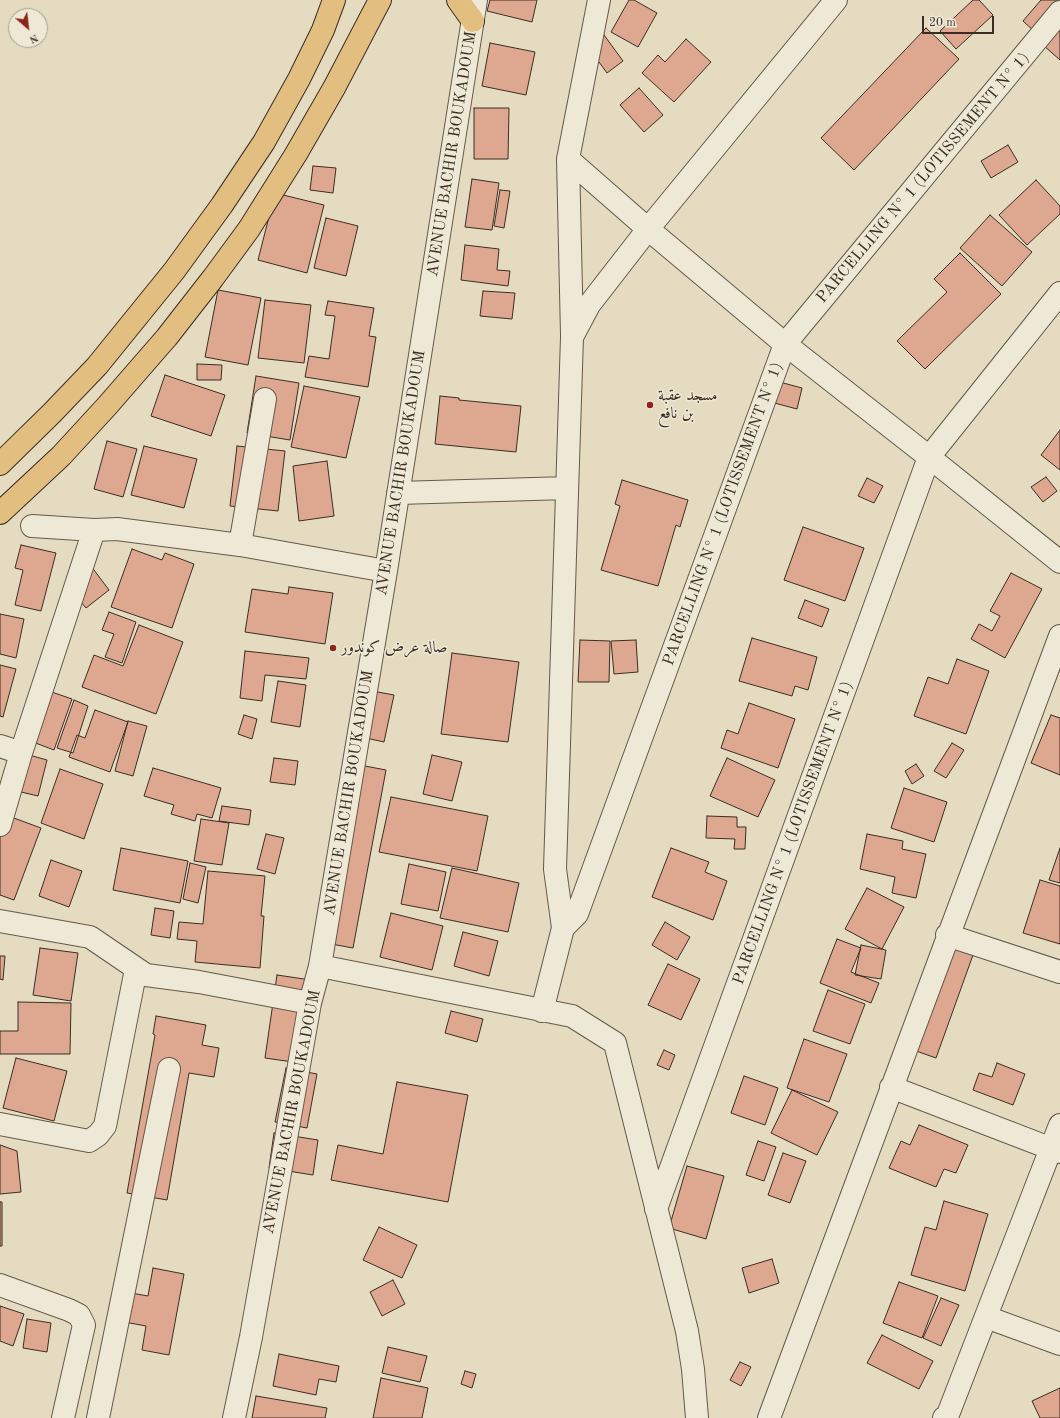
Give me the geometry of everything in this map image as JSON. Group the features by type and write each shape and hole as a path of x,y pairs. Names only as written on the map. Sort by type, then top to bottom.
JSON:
{"highway":[{"path":"0,464 58,408 97,366 174,271 222,205 264,142 299,79 323,30 334,0"},
{"path":"0,513 61,456 112,401 167,337 217,273 249,229 296,154 334,88 380,0"},
{"path":"458,0 475,10"}],"street":[{"path":"542,1010 563,928 555,869 572,337 568,159 599,0"},
{"path":"572,337 589,305 648,229 836,0"},
{"name":"AVENUE BACHIR BOUKADOUM","path":"234,1418 251,1337 310,1003 320,966 386,571 475,10"},
{"name":"PARCELLING N° 1 (LOTISSEMENT N° 1)","path":"563,928 577,914 785,344 1060,12"},
{"name":"PARCELLING N° 1 (LOTISSEMENT N° 1)","path":"568,159 648,229 785,344 1060,562"},
{"name":"PARCELLING N° 1 (LOTISSEMENT N° 1)","path":"656,1208 929,457 1060,293"},
{"path":"240,545 265,400"},
{"path":"398,493 567,488"},
{"path":"32,526 94,530 118,529 240,545 386,571"},
{"path":"0,825 21,754 94,530"},
{"path":"769,1418 947,935 1060,636"},
{"path":"0,746 21,754"},
{"path":"0,921 90,937 146,975 199,982 310,1003"},
{"path":"947,935 1060,972"},
{"path":"320,966 572,1016 615,1043 687,1331 693,1369 697,1418"},
{"path":"0,1124 88,1141 98,1135 105,1126 136,969"},
{"path":"98,1418 169,1069"},
{"path":"891,1087 1056,1150"},
{"path":"944,1418 947,1417 986,1317 1056,1150 1060,1125"},
{"path":"0,1285 69,1310 79,1315 84,1325 63,1418"},
{"path":"986,1317 1060,1344"}],"building":[{"path":"490,0 537,0 532,22 487,11"},
{"path":"629,0 634,0 657,13 638,47 611,32"},
{"path":"973,0 979,0 993,15 956,49 940,31"},
{"path":"1041,0 1060,0 1060,5 1035,32 1023,21"},
{"path":"1060,25 1060,60 1043,45"},
{"path":"926,28 959,59 854,170 821,138"},
{"path":"604,35 623,61 607,73 588,47"},
{"path":"686,39 711,62 674,102 642,73 658,55 665,62"},
{"path":"490,43 535,52 526,95 482,86"},
{"path":"639,88 663,115 644,132 620,105"},
{"path":"474,108 509,108 508,159 474,159"},
{"path":"1008,145 1018,162 991,178 981,161"},
{"path":"313,166 336,168 333,193 310,190"},
{"path":"472,179 499,183 492,230 465,227"},
{"path":"1036,180 1060,206 1060,214 1027,245 999,215"},
{"path":"500,190 510,191 504,228 494,226"},
{"path":"275,193 324,205 307,273 258,260"},
{"path":"990,215 1032,252 1002,286 960,248"},
{"path":"326,218 358,226 346,276 314,268"},
{"path":"465,245 499,249 497,270 510,271 508,286 461,280"},
{"path":"960,253 1001,294 925,369 897,341 947,292 934,279"},
{"path":"218,290 261,298 248,365 205,357"},
{"path":"483,291 515,293 512,319 480,316"},
{"path":"265,300 311,305 304,363 258,358"},
{"path":"328,301 374,308 369,336 376,337 368,387 305,377 309,356 329,359 335,316 325,315"},
{"path":"197,364 222,365 221,380 197,380"},
{"path":"165,375 225,395 211,436 151,416"},
{"path":"256,376 299,383 290,440 247,433"},
{"path":"772,380 802,388 797,409 767,401"},
{"path":"304,386 360,397 346,458 291,447"},
{"path":"440,396 459,398 459,400 521,406 516,452 435,444"},
{"path":"1060,430 1060,470 1041,455"},
{"path":"107,441 137,449 123,497 94,489"},
{"path":"144,446 197,459 184,508 131,495"},
{"path":"237,446 285,451 278,511 230,506"},
{"path":"327,461 334,516 299,521 293,466"},
{"path":"1046,477 1057,491 1043,502 1031,487"},
{"path":"867,478 883,486 874,503 858,496"},
{"path":"622,480 688,500 680,527 676,525 658,586 601,570 620,506 615,504"},
{"path":"803,527 864,548 845,601 784,580"},
{"path":"21,545 56,553 41,611 15,605 23,570 15,568"},
{"path":"132,549 162,560 165,553 194,564 172,628 111,607"},
{"path":"91,566 109,590 86,608 76,596"},
{"path":"1011,573 1042,589 1005,658 971,639 979,624 992,631 1000,616 990,611"},
{"path":"289,587 333,593 325,644 245,632 252,589 288,594"},
{"path":"805,600 829,609 822,627 798,618"},
{"path":"109,612 136,622 122,663 105,657 114,634 102,630"},
{"path":"0,614 24,619 16,658 0,654"},
{"path":"139,625 183,642 156,714 82,687 94,655 123,666"},
{"path":"752,638 817,657 808,690 795,686 792,696 739,681"},
{"path":"580,640 610,641 609,682 578,682"},
{"path":"636,640 638,672 614,674 611,641"},
{"path":"245,651 309,658 306,679 265,675 262,701 240,698"},
{"path":"452,653 519,662 508,742 441,734"},
{"path":"957,659 989,671 966,734 914,716 928,677 948,684"},
{"path":"0,665 16,669 3,717 0,716"},
{"path":"278,681 306,685 300,727 271,722"},
{"path":"43,689 72,699 54,750 25,739"},
{"path":"367,690 394,695 384,742 357,736"},
{"path":"74,700 88,706 73,753 57,748"},
{"path":"749,703 795,719 778,768 721,748 727,730 738,734"},
{"path":"95,710 128,722 110,772 69,757 77,735 85,738"},
{"path":"244,715 257,719 252,739 238,734"},
{"path":"1051,715 1060,718 1060,775 1031,763"},
{"path":"128,721 147,726 133,776 115,771"},
{"path":"952,743 964,750 946,778 934,771"},
{"path":"22,753 47,760 38,796 0,787 5,768 18,771"},
{"path":"432,755 462,762 452,801 423,794"},
{"path":"274,758 298,761 295,785 270,782"},
{"path":"727,758 775,780 758,817 710,796"},
{"path":"349,763 386,770 353,948 315,941"},
{"path":"916,764 924,776 912,784 905,771"},
{"path":"153,768 221,788 212,818 197,814 195,821 171,814 174,805 144,796"},
{"path":"60,769 103,784 84,839 41,823"},
{"path":"904,788 947,802 934,842 891,828"},
{"path":"391,797 488,816 477,871 379,852"},
{"path":"222,806 251,810 249,825 219,821"},
{"path":"3,814 41,828 14,900 0,895 0,821"},
{"path":"707,816 737,817 737,827 746,827 745,849 734,849 735,839 706,838"},
{"path":"201,819 229,823 222,865 194,861"},
{"path":"266,834 284,838 275,874 257,869"},
{"path":"867,834 903,841 902,849 926,854 916,898 892,893 895,877 860,869"},
{"path":"121,848 188,861 180,903 113,890"},
{"path":"671,848 709,862 705,872 727,881 713,920 652,897"},
{"path":"1060,848 1060,883 1049,880"},
{"path":"51,860 82,871 69,907 39,896"},
{"path":"190,863 206,867 198,903 183,899"},
{"path":"409,864 446,872 438,911 401,904"},
{"path":"452,868 519,883 508,932 440,918"},
{"path":"208,871 265,876 261,916 264,916 260,968 195,962 197,941 177,939 179,922 203,924"},
{"path":"1040,880 1060,886 1060,944 1023,933"},
{"path":"867,888 904,907 882,949 845,929"},
{"path":"155,908 174,911 170,938 151,935"},
{"path":"391,913 443,926 432,970 380,957"},
{"path":"665,922 690,937 677,960 652,945"},
{"path":"463,932 498,941 489,976 454,966"},
{"path":"837,939 861,948 851,972 879,983 871,1003 820,983"},
{"path":"942,944 973,955 936,1058 905,1047"},
{"path":"861,945 886,950 881,979 855,975"},
{"path":"40,948 78,953 71,1001 33,995"},
{"path":"0,956 5,956 3,980 0,979"},
{"path":"668,964 700,979 681,1020 648,1005"},
{"path":"277,975 311,980 300,1063 265,1058"},
{"path":"828,990 865,1004 850,1044 813,1031"},
{"path":"18,1002 71,1003 70,1054 0,1054 0,1031 18,1031"},
{"path":"451,1011 483,1019 477,1042 445,1033"},
{"path":"156,1016 206,1025 202,1045 219,1048 214,1077 189,1073 167,1200 127,1193 155,1035 153,1034"},
{"path":"804,1039 847,1054 829,1102 787,1088"},
{"path":"664,1050 675,1055 669,1070 657,1065"},
{"path":"16,1058 67,1071 54,1121 3,1108"},
{"path":"997,1063 1025,1074 1013,1105 973,1090 979,1073 992,1077"},
{"path":"286,1068 317,1074 307,1128 275,1122"},
{"path":"744,1076 778,1088 765,1125 731,1113"},
{"path":"397,1082 468,1095 448,1202 331,1180 338,1145 383,1154"},
{"path":"792,1090 838,1112 817,1155 771,1133"},
{"path":"919,1125 968,1145 956,1173 944,1169 936,1187 889,1168 901,1141 910,1145"},
{"path":"274,1133 318,1140 313,1175 269,1168"},
{"path":"758,1141 776,1147 764,1181 746,1175"},
{"path":"0,1145 17,1151 21,1192 0,1194"},
{"path":"783,1153 806,1161 790,1203 768,1195"},
{"path":"687,1166 724,1176 706,1239 669,1228"},
{"path":"944,1201 988,1214 965,1291 911,1275 925,1227 936,1230"},
{"path":"0,1202 2,1202 2,1246 0,1246"},
{"path":"379,1227 417,1245 402,1278 363,1260"},
{"path":"772,1259 779,1283 749,1293 742,1268"},
{"path":"153,1268 184,1274 169,1355 142,1350 146,1326 108,1319 114,1290 148,1296"},
{"path":"393,1280 405,1304 382,1316 370,1292"},
{"path":"899,1282 938,1296 922,1338 883,1323"},
{"path":"941,1298 959,1305 941,1346 923,1338"},
{"path":"0,1306 24,1314 13,1346 0,1341"},
{"path":"27,1319 51,1323 47,1352 23,1348"},
{"path":"882,1335 933,1361 919,1389 867,1363"},
{"path":"388,1347 427,1356 420,1382 382,1373"},
{"path":"279,1354 339,1366 336,1382 319,1379 316,1395 273,1386"},
{"path":"740,1362 751,1367 741,1386 730,1380"},
{"path":"465,1371 476,1374 472,1388 461,1384"},
{"path":"381,1378 428,1388 422,1418 373,1418"},
{"path":"1060,1388 1060,1418 1040,1418 1032,1401"},
{"path":"256,1396 327,1408 325,1418 252,1418"}],"place":[{"name":"مسجد عقبة بن نافع","path":"650,405"},
{"name":"صالة عرض كوندور","path":"333,648"}]}
